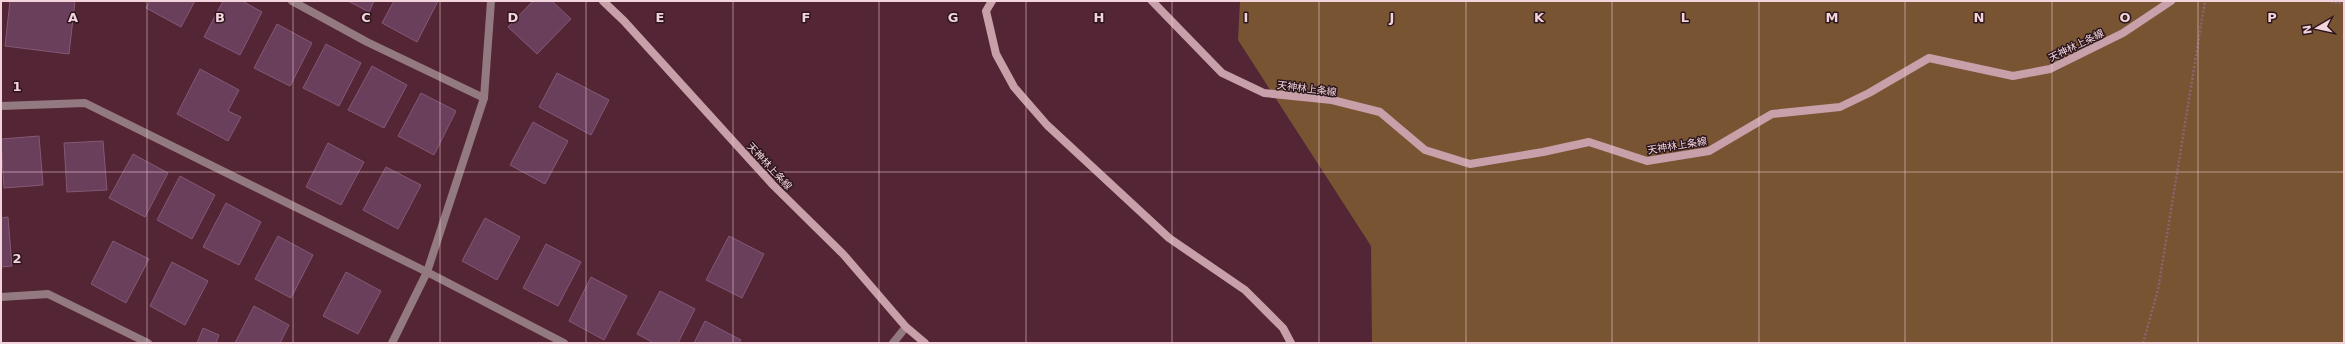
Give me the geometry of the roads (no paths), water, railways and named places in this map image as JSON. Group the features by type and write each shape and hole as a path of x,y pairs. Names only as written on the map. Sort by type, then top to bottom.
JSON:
{"main road":[{"name":"天神林上条線","path":"603,1 624,21 773,185 843,254 906,327 925,343"},
{"path":"992,1 986,11 996,54 1014,87 1047,125 1169,238 1245,290 1283,328 1291,343"},
{"name":"天神林上条線","path":"1152,1 1222,73 1264,93 1332,100 1380,112 1425,150 1470,164 1544,152 1589,142 1647,161 1709,151 1772,114 1840,107 1869,93 1929,58 2014,76 2050,69 2123,33 2170,1"}],"street":[{"path":"292,1 366,42 484,98"},
{"path":"392,343 427,272 484,98 491,1"},
{"path":"1,106 85,103 427,272 564,343"},
{"path":"1,296 48,294 148,343"},
{"path":"894,343 906,327"}]}
